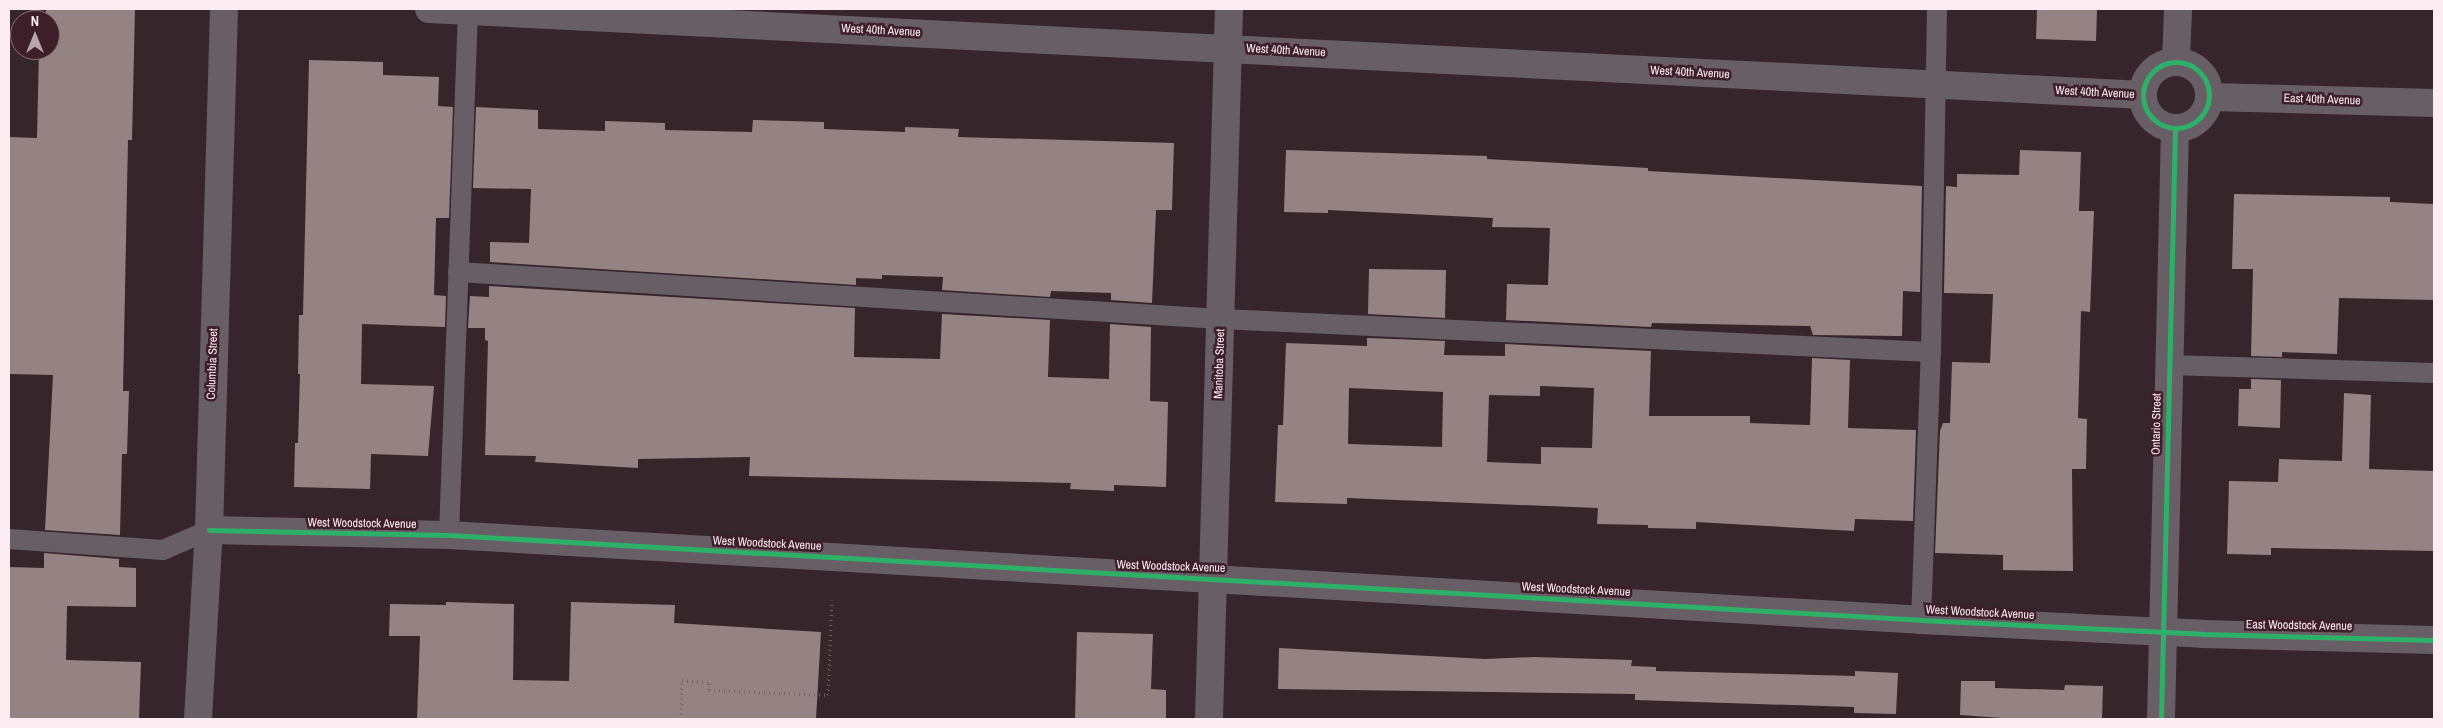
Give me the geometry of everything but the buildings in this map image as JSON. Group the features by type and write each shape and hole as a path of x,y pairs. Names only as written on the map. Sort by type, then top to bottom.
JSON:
{"street":[{"name":"Columbia Street","path":"198,719 209,530 224,9"},
{"name":"West 40th Avenue","path":"429,9 1227,48 2143,96"},
{"name":"Manitoba Street","path":"1208,719 1229,9"},
{"path":"2176,62 2178,9"},
{"path":"2176,62 2196,68 2204,76 2209,97 2199,120 2174,128 2153,118 2143,96 2145,83 2153,72 2176,62"},
{"name":"East 40th Avenue","path":"2209,97 2434,103"},
{"name":"Ontario Street","path":"2161,719 2174,128"},
{"name":"West Woodstock Avenue","path":"209,530 449,535 2163,633"},
{"name":"East Woodstock Avenue","path":"2163,633 2434,640"}],"lane":[{"path":"1921,620 1931,352 1936,9"},
{"path":"449,535 468,10"},
{"path":"458,272 1221,319 1931,352"},
{"path":"2168,365 2434,373"},
{"path":"9,539 163,550 209,530"}],"path":[{"path":"680,719 682,680 709,683 709,690 828,695 832,600"}],"cycle path":[{"path":"2176,62 2189,65 2199,72 2206,82 2209,95 2206,108 2199,118 2189,125 2176,128 2163,125 2153,118 2146,108 2143,95 2146,82 2153,72 2163,65 2176,62"},
{"path":"2161,719 2175,128"},
{"path":"209,530 449,535 1921,620 2203,634 2434,640"}]}
